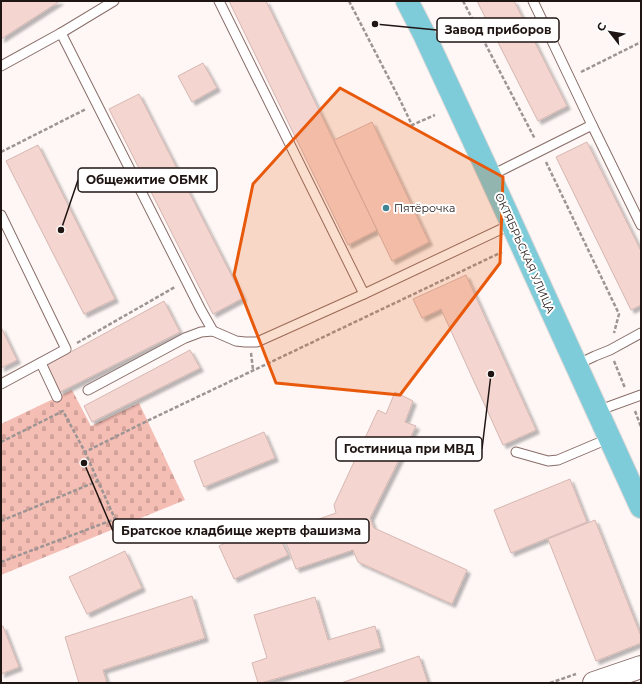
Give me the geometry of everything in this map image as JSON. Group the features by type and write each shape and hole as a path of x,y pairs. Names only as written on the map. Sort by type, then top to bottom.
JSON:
{"main road":[{"name":"ОКТЯБРЬСКАЯ УЛИЦА","path":"407,1 424,34 490,176 641,507"}],"street":[{"path":"594,683 641,667"}],"lane":[{"path":"1,66 114,1"},
{"path":"219,1 364,294"},
{"path":"534,1 641,225"},
{"path":"60,33 213,331"},
{"path":"490,176 592,125"},
{"path":"1,215 66,349 1,384"},
{"path":"88,390 185,338 201,332 213,331 236,340 257,342 364,294 512,224"},
{"path":"576,365 610,350 641,333"},
{"path":"41,362 57,397"},
{"path":"598,411 641,395"},
{"path":"516,452 548,461 558,460 610,438"}],"path":[{"path":"348,1 412,125 435,115"},
{"path":"463,1 541,151 619,314 610,350 641,427"},
{"path":"570,78 641,42"},
{"path":"1,152 96,103"},
{"path":"85,452 502,252"},
{"path":"66,349 187,280"},
{"path":"1,442 63,411 85,452 115,519 1,562"},
{"path":"1,520 98,481"}],"highlighted area":[{"path":"340,88 503,177 500,263 400,395 276,383 234,275 253,184"}],"green space":[{"path":"72,390 91,426 139,403 185,500 1,575 1,424"}],"building":[{"path":"1,1 60,1 1,39"},
{"path":"229,1 266,1 377,230 348,245"},
{"path":"477,1 514,1 567,106 538,121"},
{"path":"203,63 217,88 192,102 178,76"},
{"path":"139,94 243,298 213,314 109,109"},
{"path":"372,122 429,242 392,261 334,140"},
{"path":"587,142 641,251 641,305 631,310 556,157"},
{"path":"38,145 115,299 84,314 6,161"},
{"path":"466,275 536,430 503,445 441,309 422,318 413,299"},
{"path":"164,301 180,332 60,392 47,365"},
{"path":"1,327 17,360 1,368"},
{"path":"190,350 200,368 92,422 84,406"},
{"path":"395,392 413,401 405,422 416,426 370,518 374,528 467,570 452,604 358,562 353,550 296,569 282,532 336,513 334,505 378,410 386,414"},
{"path":"264,432 275,458 204,487 194,461"},
{"path":"570,479 587,522 511,553 494,510"},
{"path":"595,520 641,636 641,643 596,661 548,539"},
{"path":"272,521 288,555 234,579 219,546"},
{"path":"125,551 142,588 87,614 69,577"},
{"path":"192,596 205,638 103,670 107,683 79,683 65,637"},
{"path":"315,597 328,640 375,626 381,648 258,683 252,663 267,658 254,615"},
{"path":"3,626 19,667 1,674 1,627"},
{"path":"419,656 428,683 341,683"}],"place":[{"name":"Завод приборов","path":"375,24"},
{"name":"Пятёрочка","path":"386,208"},
{"name":"Общежитие ОБМК","path":"61,230"},
{"name":"Гостиница при МВД","path":"491,374"},
{"name":"Братское кладбище жертв фашизма","path":"84,463"}]}
